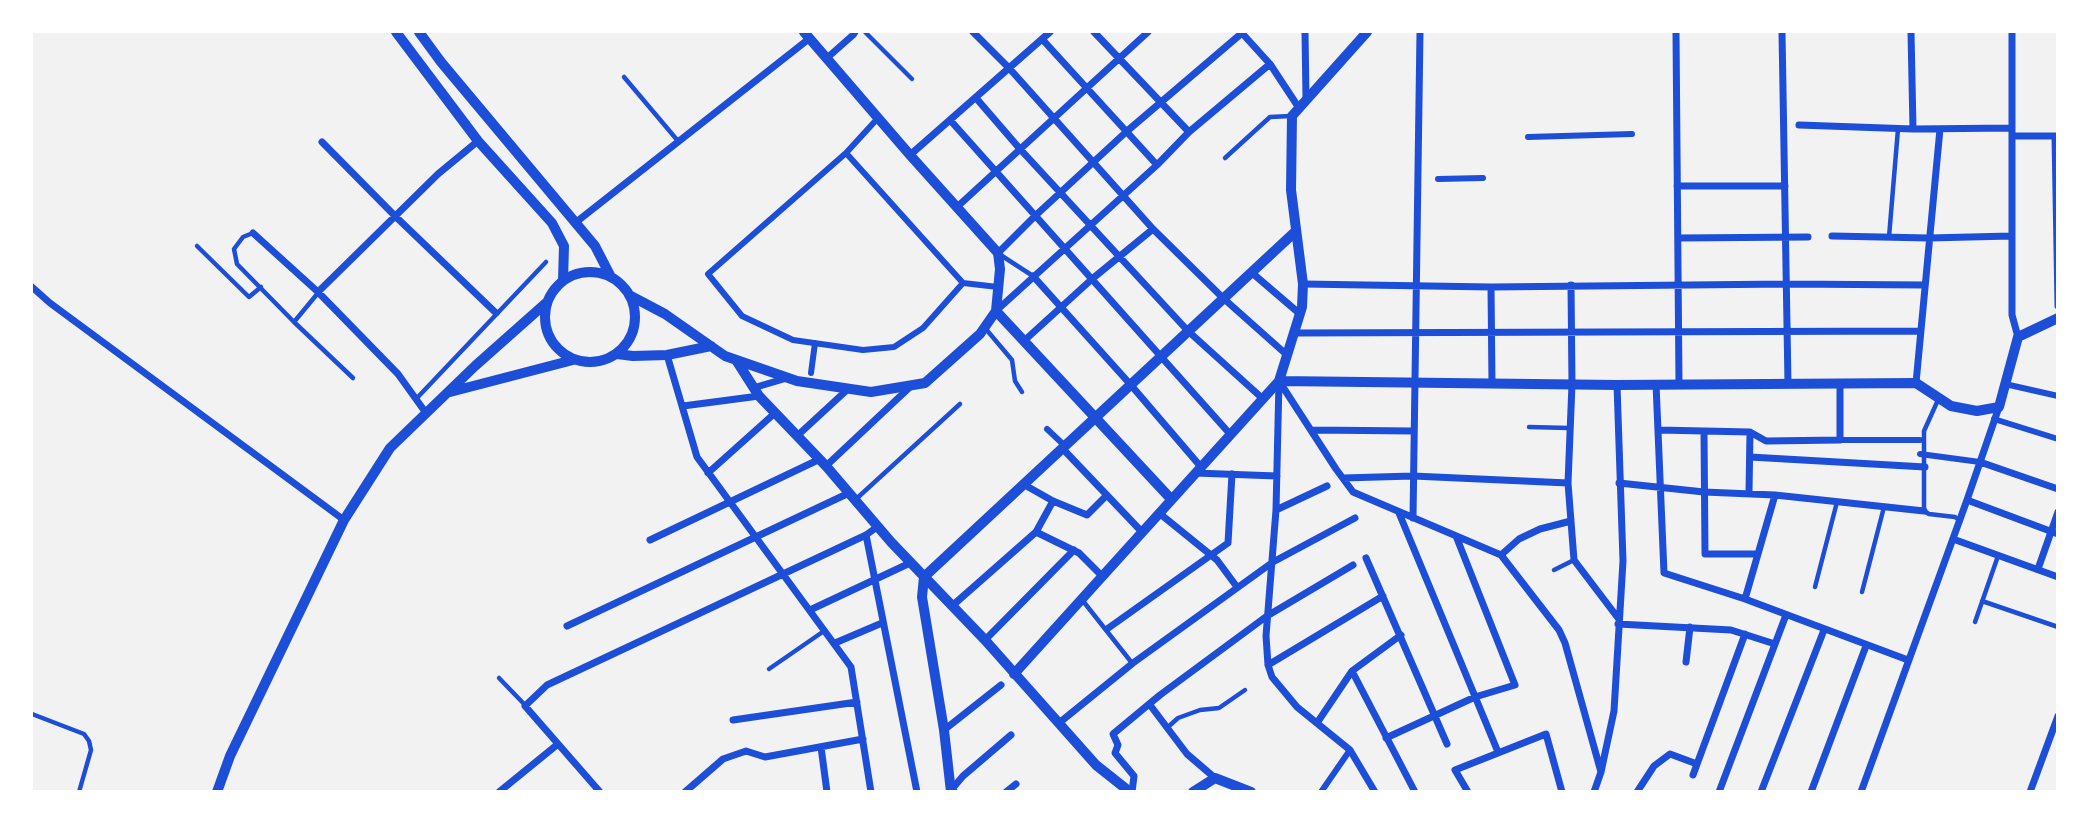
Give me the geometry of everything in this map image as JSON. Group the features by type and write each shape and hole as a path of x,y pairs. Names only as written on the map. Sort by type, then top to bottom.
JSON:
{"street":[{"path":"396,32 478,141 552,223 564,246 563,281"},
{"path":"419,32 595,246 611,277 629,295 665,314 725,356 787,377 871,392 925,383 980,334 996,311 1090,223 1157,165 1189,132 1270,64"},
{"path":"827,58 855,32"},
{"path":"973,32 1009,68 1153,229 1223,298 1287,355"},
{"path":"909,155 1050,32"},
{"path":"1094,32 1189,132"},
{"path":"957,207 1148,32"},
{"path":"998,253 1093,162 1241,32 1270,64 1299,108"},
{"path":"1304,32 1291,190 1303,284 1300,314 1279,381 1276,510 1267,616 1268,665 1272,677 1297,708 1350,750 1375,792"},
{"path":"1299,108 1367,32"},
{"path":"1413,519 1420,32"},
{"path":"1676,32 1679,384"},
{"path":"1782,32 1788,384"},
{"path":"1911,32 1913,129"},
{"path":"1861,792 1967,500 2018,337 2012,315 2012,32"},
{"path":"575,223 807,35 909,155 998,253 996,311 1171,499"},
{"path":"1042,39 1157,165"},
{"path":"976,98 1188,331 1262,398"},
{"path":"878,118 846,153 708,274 742,316 793,340 863,350 894,347 923,328 963,283"},
{"path":"950,120 1230,434"},
{"path":"1799,125 2012,132 2056,136 2057,306"},
{"path":"1916,383 1940,129"},
{"path":"1528,137 1632,134"},
{"path":"318,292 438,174 478,141"},
{"path":"322,142 496,313"},
{"path":"846,153 963,283 998,287"},
{"path":"1438,179 1483,178"},
{"path":"1677,186 1785,186"},
{"path":"1025,340 1092,279 1153,229"},
{"path":"953,791 922,597 924,578 1296,231"},
{"path":"253,233 318,292 398,374 426,413"},
{"path":"1678,239 1808,236"},
{"path":"1832,236 2011,236"},
{"path":"611,277 586,272 563,281 553,291 544,317 552,343 561,353 573,360 588,363 603,361 617,354 626,345 635,320 629,295"},
{"path":"1251,272 1300,314"},
{"path":"1033,276 1130,384 1198,470 1277,476"},
{"path":"1303,284 1491,287 1925,285"},
{"path":"1571,285 1572,384 1568,483 1574,560 1618,621 1731,630 1775,644"},
{"path":"32,287 344,520"},
{"path":"1491,287 1492,383"},
{"path":"217,792 230,756 344,520 390,448 547,303"},
{"path":"2018,337 2057,318"},
{"path":"1293,333 1920,331"},
{"path":"811,373 815,343"},
{"path":"617,354 667,355 711,346"},
{"path":"667,355 697,457 851,667 871,792"},
{"path":"448,392 573,360"},
{"path":"736,360 756,392 823,463 877,527 985,640 1096,765 1131,792 1134,776 1115,753 1118,745 1113,734 1160,695 1267,616 1353,565"},
{"path":"683,406 756,392 787,377"},
{"path":"1279,381 1353,492 1500,555 1559,630 1601,772"},
{"path":"1014,674 1279,381 1916,383 1951,406 1977,411 1998,407"},
{"path":"1840,383 1840,440"},
{"path":"1594,792 1614,711 1623,561 1617,384"},
{"path":"1656,384 1664,573 1745,599 1908,660"},
{"path":"2005,384 2057,396"},
{"path":"650,540 730,502 823,463 912,385"},
{"path":"797,436 848,389"},
{"path":"708,473 775,413"},
{"path":"1994,419 2057,439"},
{"path":"1047,429 1142,532"},
{"path":"1311,430 1414,431"},
{"path":"1658,430 1750,432 1766,441 1920,440"},
{"path":"1704,431 1705,554 1757,554"},
{"path":"1749,492 1750,432"},
{"path":"1923,454 1980,462 2057,489"},
{"path":"1750,457 1925,467"},
{"path":"1107,629 1228,543 1232,474"},
{"path":"1343,478 1413,476 1568,483"},
{"path":"1619,483 1704,492 1749,492 1924,511"},
{"path":"1023,484 1087,515 1107,495"},
{"path":"1276,510 1327,486"},
{"path":"1745,599 1775,495"},
{"path":"567,626 756,537 852,497"},
{"path":"1967,500 2054,533"},
{"path":"951,606 1036,532 1054,501"},
{"path":"2038,569 2054,533 2057,512"},
{"path":"1160,513 1217,560 1237,587"},
{"path":"1399,513 1498,752"},
{"path":"1059,723 1133,663 1273,562 1354,519"},
{"path":"1500,555 1519,539 1540,529 1571,521"},
{"path":"600,792 525,706 547,685 577,669 866,535 877,527"},
{"path":"1036,532 1074,550 1102,576"},
{"path":"866,535 917,792"},
{"path":"1386,738 1475,697 1516,685 1456,536"},
{"path":"1953,539 2057,577"},
{"path":"985,640 1074,550"},
{"path":"1366,558 1447,744"},
{"path":"810,610 910,563"},
{"path":"1268,665 1383,596"},
{"path":"1719,792 1786,615"},
{"path":"835,643 882,623"},
{"path":"1686,662 1690,627"},
{"path":"1761,792 1825,630"},
{"path":"1693,775 1745,634"},
{"path":"1317,723 1352,670 1401,635"},
{"path":"1811,792 1866,646"},
{"path":"1352,670 1415,792"},
{"path":"944,730 1001,685"},
{"path":"733,720 857,702"},
{"path":"1150,705 1187,754 1215,778 1251,792"},
{"path":"2030,792 2057,716"},
{"path":"1468,792 1455,770 1546,734 1562,792"},
{"path":"953,791 963,776 1011,735"},
{"path":"685,792 723,759 747,751 765,757 863,739"},
{"path":"499,792 558,744"},
{"path":"821,747 827,792"},
{"path":"1321,792 1350,750"},
{"path":"1637,792 1654,766 1670,754 1697,764"},
{"path":"1194,792 1215,778"},
{"path":"1006,792 1016,784"}],"lane":[{"path":"866,32 912,79"},
{"path":"624,77 678,142"},
{"path":"1225,158 1270,117 1299,108"},
{"path":"1889,237 1898,129"},
{"path":"253,233 243,237 234,249 237,264 354,378"},
{"path":"197,246 249,297 261,287"},
{"path":"998,253 1033,276"},
{"path":"416,399 546,262"},
{"path":"294,322 318,292"},
{"path":"985,327 1012,360 1014,380 1022,392"},
{"path":"1939,399 1924,431 1924,511 1959,520"},
{"path":"852,497 960,404"},
{"path":"1529,428 1570,428"},
{"path":"1815,587 1838,501"},
{"path":"1862,592 1884,506"},
{"path":"1975,622 1998,556"},
{"path":"1554,569 1574,560"},
{"path":"1081,598 1133,663"},
{"path":"1982,601 2057,627"},
{"path":"769,669 824,631"},
{"path":"499,678 525,706"},
{"path":"1168,727 1178,718 1200,710 1219,708 1245,690"},
{"path":"32,714 84,734 89,741 91,750 79,792"}]}
